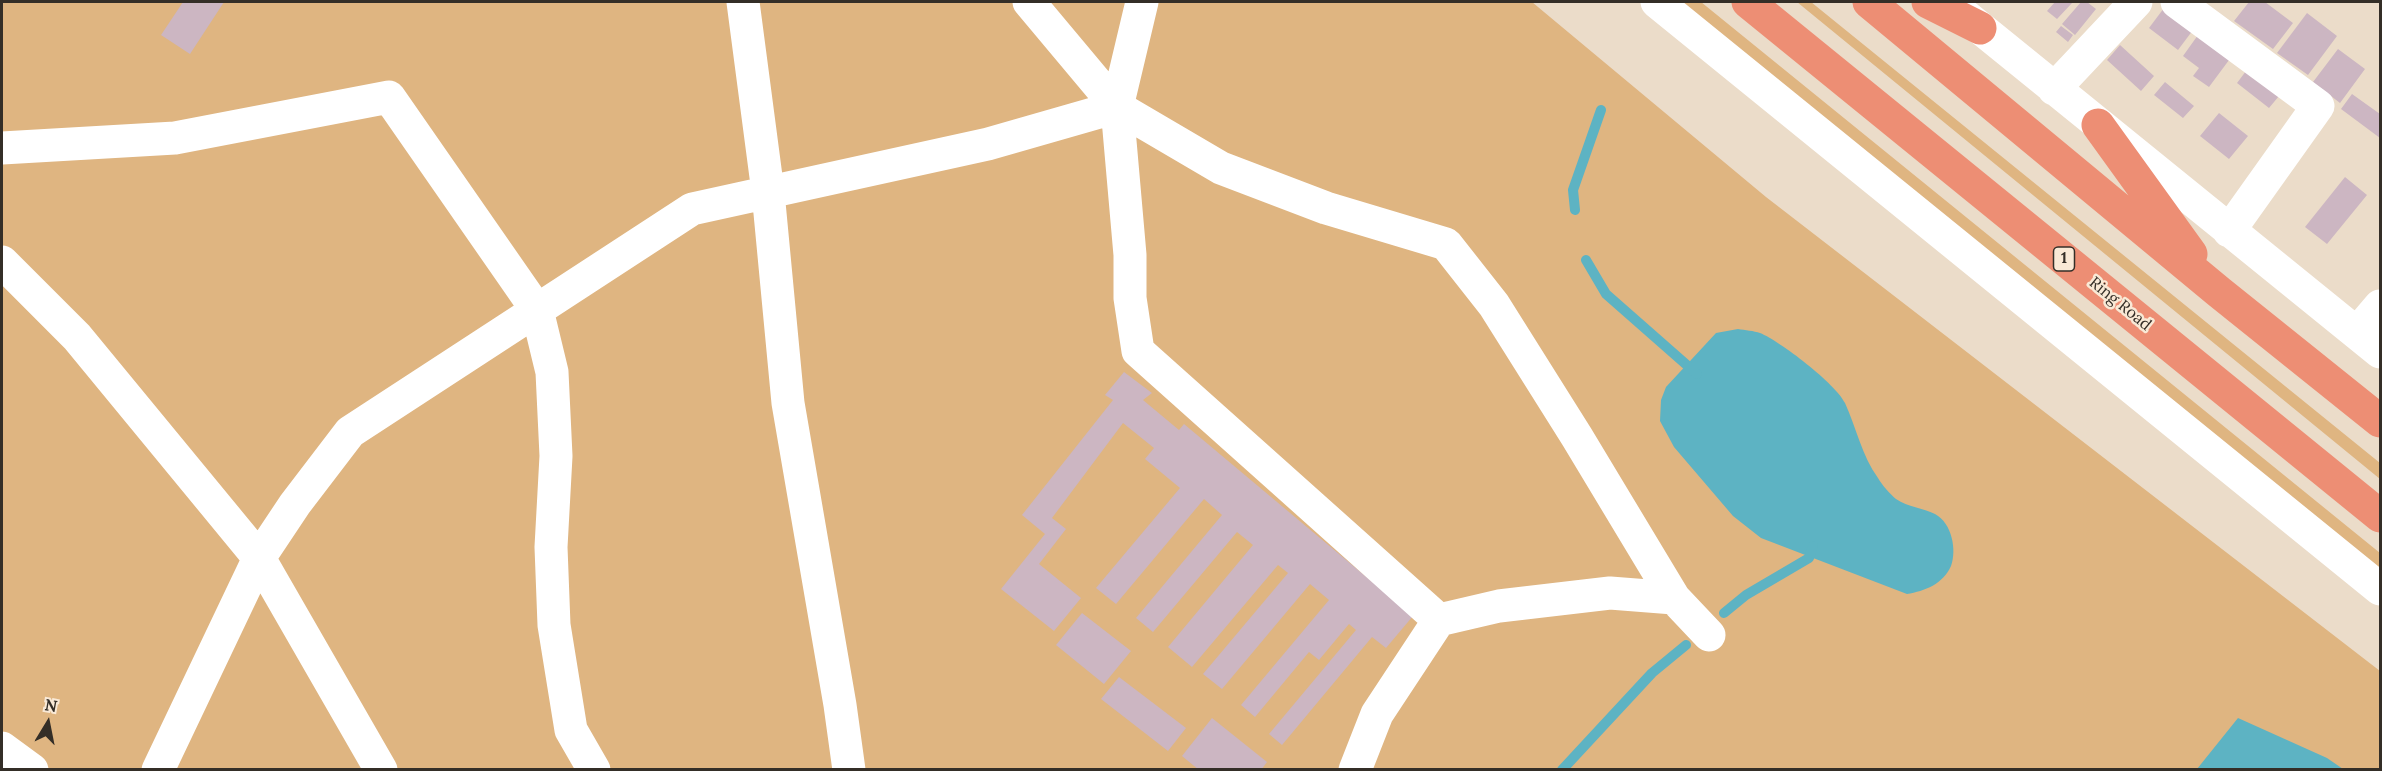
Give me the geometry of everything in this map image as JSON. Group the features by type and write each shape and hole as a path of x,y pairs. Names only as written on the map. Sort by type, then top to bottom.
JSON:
{"highway":[{"name":"Ring Road","path":"1748,2 2380,516"},
{"path":"1869,2 2219,292 2380,421"},
{"path":"1928,2 1980,28"},
{"path":"2098,125 2219,292"}],"street":[{"path":"742,2 768,192 788,403 849,770"},
{"path":"1029,2 1118,107 1221,168 1326,208 1446,244 1494,305 1674,598 1709,635"},
{"path":"1142,2 1118,107 1130,255 1130,298 1138,351 1439,620"},
{"path":"1657,2 2380,589"},
{"path":"1947,2 2369,343 2380,306"},
{"path":"2054,89 2136,2"},
{"path":"2177,2 2318,106 2229,231"},
{"path":"2,148 175,138 389,97 537,310 553,383 556,456 551,547 554,625 572,730 594,770"},
{"path":"158,770 259,558 295,504 350,432 692,209 988,144 1118,107"},
{"path":"2,262 77,337 259,558 381,770"},
{"path":"1354,770 1377,714 1439,620 1499,606 1610,593 1674,598"},
{"path":"2,748 32,770"}],"shaded area":[{"path":"2,2 1532,2 1766,197 2380,671 2380,770 2,770"},
{"path":"1675,2 1701,2 2380,553 2380,573"},
{"path":"1797,2 1811,2 2380,463 2380,479"}],"water":[{"path":"1738,329 1758,332 1780,345 1807,364 1840,395 1863,451 1884,486 1896,499 1935,514 1946,524 1952,537 1953,560 1943,578 1927,589 1907,594 1761,538 1733,516 1674,447 1660,421 1661,400 1666,387 1716,333"},
{"path":"2238,718 2327,758 2343,769 2197,769"}],"building":[{"path":"183,2 224,2 190,54 161,35"},
{"path":"2055,2 2073,2 2057,19 2047,11"},
{"path":"2081,2 2087,2 2096,9 2075,35 2062,24"},
{"path":"2249,2 2265,2 2293,23 2273,49 2234,21"},
{"path":"2167,4 2196,26 2178,50 2149,28"},
{"path":"2307,13 2337,36 2308,75 2277,53"},
{"path":"2061,26 2073,35 2068,42 2056,32"},
{"path":"2203,28 2235,52 2209,87 2193,76 2199,68 2183,56"},
{"path":"2120,45 2154,76 2141,91 2107,60"},
{"path":"2338,49 2365,69 2340,103 2313,82"},
{"path":"2246,71 2279,96 2269,108 2237,83"},
{"path":"2165,82 2194,106 2183,118 2154,95"},
{"path":"2352,94 2380,114 2380,138 2341,109"},
{"path":"2219,113 2248,136 2229,159 2200,136"},
{"path":"2345,177 2367,195 2327,244 2305,227"},
{"path":"1124,372 1152,393 1143,400 1179,430 1184,424 1413,616 1386,648 1372,637 1282,745 1269,734 1356,630 1349,624 1319,660 1309,652 1255,717 1241,705 1329,600 1310,584 1222,689 1203,674 1288,573 1278,565 1192,667 1168,647 1253,545 1237,532 1153,632 1136,618 1222,515 1204,499 1116,604 1096,588 1180,488 1145,459 1154,448 1123,423 1052,518 1066,529 1039,564 1081,598 1054,631 1001,589 1045,534 1022,515 1113,400 1105,395"},
{"path":"1082,613 1131,651 1104,684 1056,645"},
{"path":"1119,677 1186,728 1168,751 1101,699"},
{"path":"1212,718 1267,762 1261,770 1199,770 1182,756"}],"waterway":[{"path":"1575,210 1573,190 1601,110"},
{"path":"1586,260 1606,294 1697,374"},
{"path":"1724,613 1746,595 1809,558 1813,546"},
{"path":"1562,770 1652,673 1686,645"}]}
